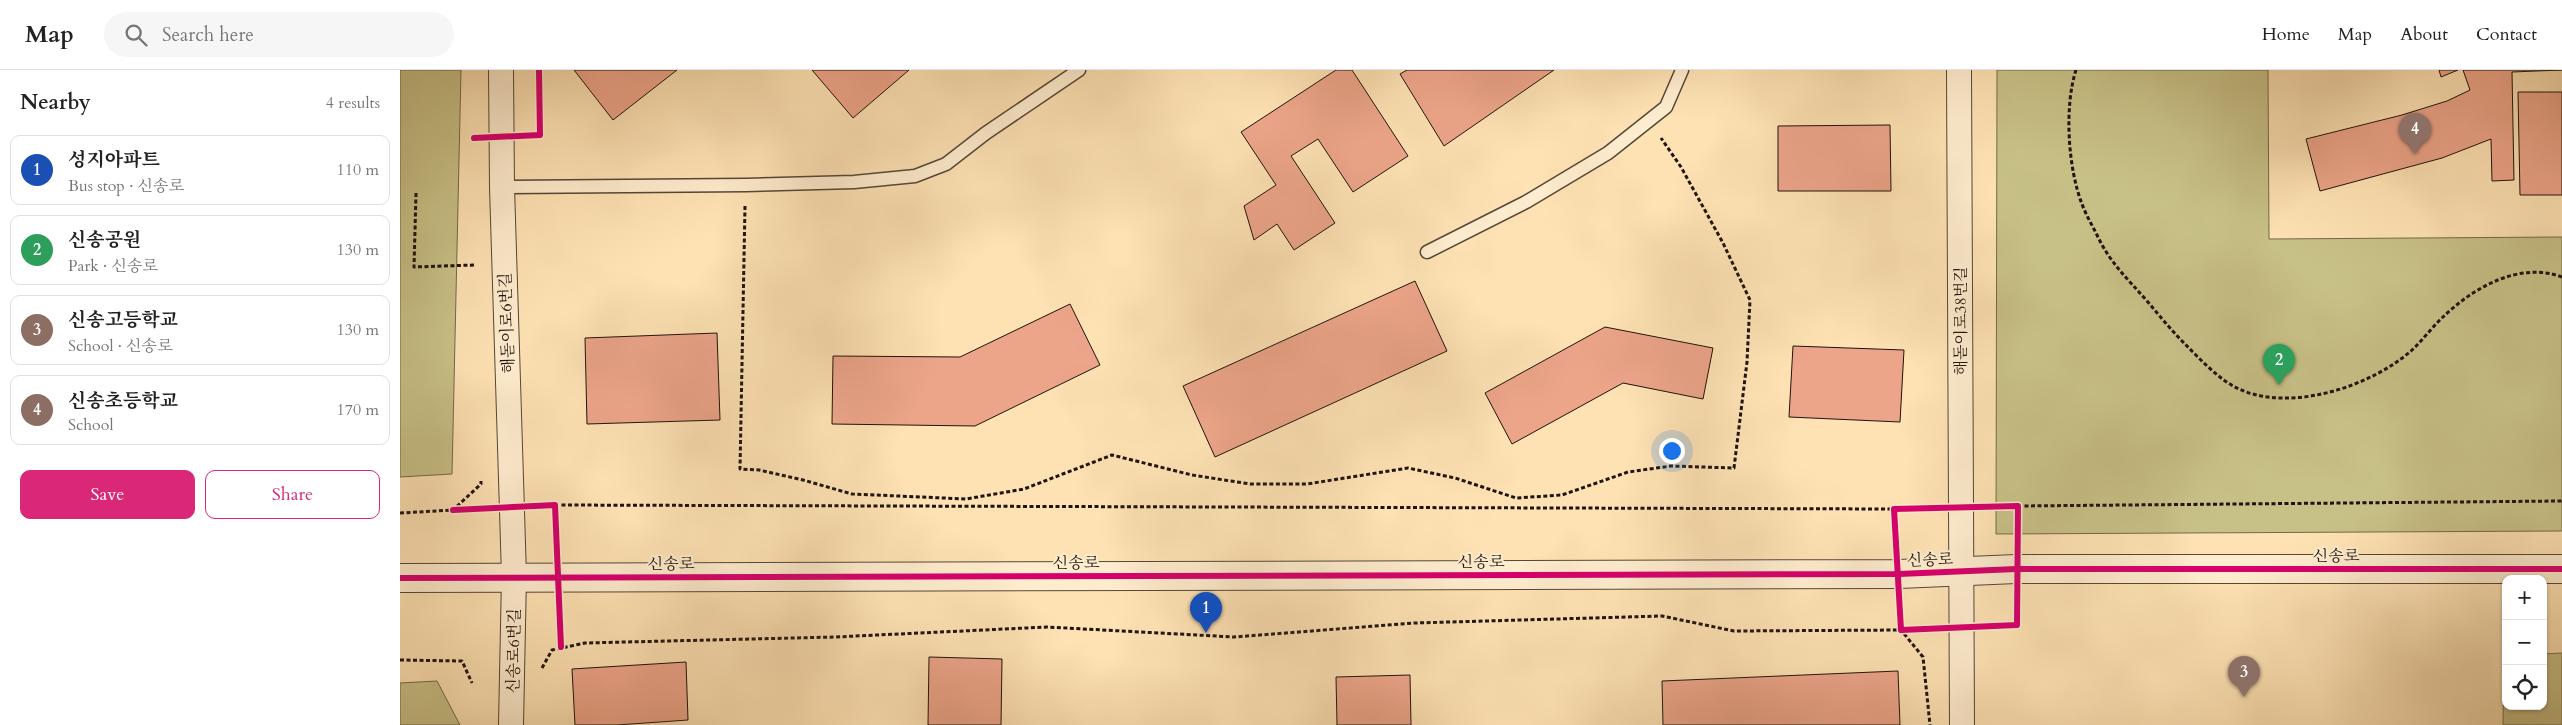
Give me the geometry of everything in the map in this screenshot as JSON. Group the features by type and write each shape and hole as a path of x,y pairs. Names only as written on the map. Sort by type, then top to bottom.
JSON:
{"street":[{"name":"해돋이로6번길","path":"501,70 502,187 514,576"},
{"name":"해돋이로38번길","path":"1959,70 1960,572"},
{"name":"신송로","path":"400,578 514,576 1869,574 2016,569 2562,569"},
{"path":"1960,572 1962,725"},
{"name":"신송로6번길","path":"511,725 514,576"}],"lane":[{"path":"502,187 746,185 854,182 916,176 946,164 986,133 1079,70"},
{"path":"1427,252 1526,202 1608,153 1666,107 1682,70"}],"path":[{"path":"502,137 540,135 540,70"},
{"path":"2076,70 2072,82 2070,110 2071,162 2082,203 2108,258 2173,332 2205,364 2239,389 2276,400 2325,394 2375,374 2411,351 2441,318 2477,290 2518,273 2539,272 2562,277"},
{"path":"746,185 740,469 759,470 852,494 966,499 1024,489 1112,455 1192,475 1250,484 1307,484 1408,468 1456,478 1516,498 1562,495 1628,472 1671,466 1734,468 1746,362 1750,300 1723,243 1686,176 1649,121"},
{"path":"416,193 414,268 504,264"},
{"path":"474,265 474,275"},
{"path":"453,510 481,484 480,474"},
{"path":"2008,506 2562,501"},
{"path":"555,505 556,514"},
{"path":"512,507 555,505 1903,509"},
{"path":"2017,515 2018,506"},
{"path":"400,513 463,509"},
{"path":"1894,509 1894,518"},
{"path":"537,676 552,650 585,643 835,638 1047,627 1234,637 1415,623 1662,616 1734,631 1911,630"},
{"path":"1901,621 1901,630 1923,657 1930,725"},
{"path":"561,639 561,648"},
{"path":"400,660 462,661 472,683"}],"shaded area":[{"path":"400,70 461,70 452,474 400,477"},
{"path":"1997,70 2268,70 2269,239 2562,237 2562,531 1996,534"},
{"path":"2562,653 2562,725 2503,725 2503,710 2547,710 2547,654"},
{"path":"437,681 460,725 400,725 400,683"}],"building":[{"path":"574,70 677,70 613,120"},
{"path":"812,70 909,70 853,118"},
{"path":"1336,70 1352,70 1408,156 1353,192 1318,139 1291,156 1335,223 1294,250 1277,224 1254,240 1244,206 1276,185 1241,132"},
{"path":"1407,70 1554,70 1444,146 1400,74"},
{"path":"2439,70 2458,70 2441,77"},
{"path":"2463,70 2562,70 2512,72 2514,180 2492,181 2491,139 2442,158 2320,191 2306,139 2402,115 2447,101 2470,90"},
{"path":"2518,92 2562,92 2562,195 2520,195"},
{"path":"1890,125 1891,191 1778,191 1778,126"},
{"path":"1415,281 1447,351 1215,457 1183,386"},
{"path":"1070,304 1100,365 975,426 832,424 833,356 960,357"},
{"path":"1605,327 1713,348 1703,399 1623,383 1512,444 1485,393"},
{"path":"717,333 720,420 587,424 585,338"},
{"path":"1793,346 1904,350 1900,422 1789,417"},
{"path":"929,657 1002,659 1001,725 928,725"},
{"path":"686,662 688,720 617,725 575,725 572,669"},
{"path":"1898,671 1900,725 1663,725 1662,681"},
{"path":"1410,675 1411,725 1337,725 1336,677"}],"cycle path":[{"path":"474,138 540,135 539,70"},
{"path":"453,510 555,505 561,647"},
{"path":"2018,506 2017,625 1901,630 1894,509 2018,506"},
{"path":"400,578 1899,574 2016,569 2562,569"}],"place":[{"name":"신송초등학교","path":"2415,154"},
{"name":"신송공원","path":"2279,385"},
{"name":"성지아파트","path":"1206,633"},
{"name":"신송고등학교","path":"2244,697"}]}
